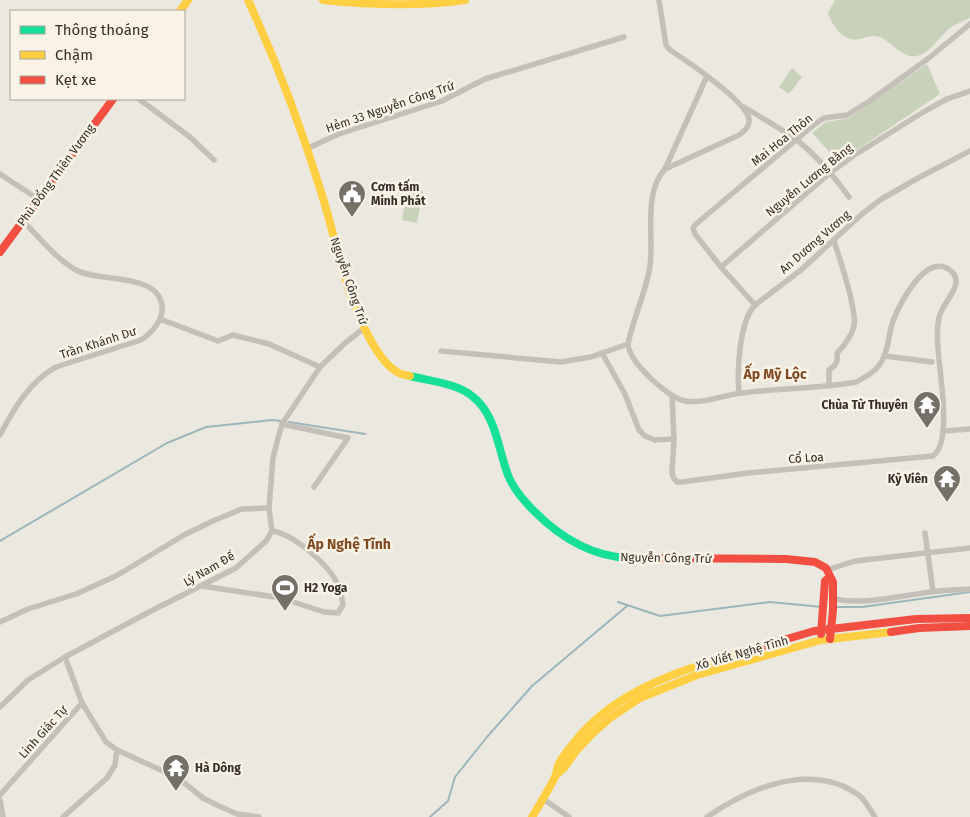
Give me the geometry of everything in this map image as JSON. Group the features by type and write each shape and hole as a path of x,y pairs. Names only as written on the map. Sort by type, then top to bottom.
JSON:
{"main road":[{"name":"Nguyễn Công Trứ","path":"248,0 274,58 322,196 356,308 364,328 382,358 391,368 399,373 462,389 479,400 486,409 493,427 510,481 523,500 543,521 576,545 622,558 799,559 817,563 828,574"},
{"path":"323,0 391,6 465,0"},
{"name":"Phù Đổng Thiên Vương","path":"0,252 111,100"},
{"path":"821,640 833,582 828,574"},
{"path":"830,599 830,639"},
{"name":"Xô Viết Nghệ Tĩnh","path":"556,775 558,765 574,742 608,710 638,690 695,666 822,630 916,619 970,618"},
{"name":"Xô Viết Nghệ Tĩnh","path":"532,817 556,775 564,768 576,750 610,718 640,698 697,675 821,640 919,628 970,626"}],"street":[{"path":"658,0 666,45 670,50 743,106 796,140 811,152 849,197"},
{"name":"Mai Hoa Thôn","path":"755,305 695,234 694,228 696,224 824,118 847,115 868,102 970,24"},
{"name":"Hẻm 33 Nguyễn Công Trứ","path":"306,149 339,134 442,101 485,80 624,37"},
{"path":"672,396 635,361 628,350 628,344 650,267 652,197 657,180 665,169 706,76"},
{"name":"Nguyễn Lương Bằng","path":"721,267 830,173 854,156 926,111 948,99 970,91"},
{"path":"139,100 190,136 214,160"},
{"path":"665,169 742,133 749,124 748,116 743,106"},
{"name":"An Dương Vương","path":"739,393 738,376 748,312 801,270 880,200 970,150"},
{"path":"0,174 38,199"},
{"path":"23,221 63,262 76,270 95,277 135,281 152,288 161,300 162,313 160,319 218,341 232,335 268,344 320,367"},
{"path":"829,386 829,370 837,364 837,353 847,343 854,327 855,316 834,241"},
{"name":"Cổ Loa","path":"942,267 950,270 955,275 957,282 955,290 943,306 938,325 943,431 940,449 936,454 756,472 682,482 677,482 673,477 672,396 684,401 698,401 739,393 856,382 875,371 885,356 894,320 908,292 927,269 942,267"},
{"name":"Trần Khánh Dư","path":"0,435 30,388 48,371 142,340 160,319"},
{"path":"202,586 280,598 324,612 338,613 341,610 342,599 338,584 328,572 300,543 278,531 272,530 269,508 273,457 282,424 320,367 364,328"},
{"path":"441,351 558,362 578,360 628,344"},
{"path":"602,353 625,394 640,430 645,436 655,440 674,439"},
{"path":"885,356 932,362"},
{"path":"282,424 348,438 314,487"},
{"path":"943,431 970,429"},
{"path":"0,622 28,609 76,594 116,576 184,535 215,520 242,510 269,508"},
{"name":"Lý Nam Đế","path":"0,707 28,680 65,657 236,568 266,541 272,530"},
{"path":"925,533 933,591"},
{"path":"828,574 855,561 970,548"},
{"path":"830,599 848,602 933,591 970,589"},
{"path":"65,657 82,703 106,742 117,750 166,771 203,798 238,814 259,817"},
{"name":"Linh Giác Tự","path":"0,796 82,703"},
{"path":"63,817 107,778 115,765 117,750"},
{"path":"706,817 754,791 781,782 806,779 830,781 846,788 861,797 875,817"},
{"path":"542,798 569,817"},
{"path":"0,800 3,817"}],"green space":[{"path":"835,0 970,0 970,18 948,29 928,51 912,56 902,53 880,37 872,36 854,40 842,35 833,25 828,13"},
{"path":"927,64 940,94 839,162 812,133 826,122 849,118"},
{"path":"792,68 802,77 789,94 779,87"},
{"path":"408,188 423,191 417,223 402,220"}],"waterway":[{"path":"0,541 167,443 206,427 272,420 281,421"},
{"path":"289,422 365,434"},
{"path":"837,607 862,607 970,592"},
{"path":"618,602 660,616 770,602 822,607"},
{"path":"430,817 448,801 455,777 532,686 627,606"}],"traffic: fast":[{"path":"410,376 458,388 480,403 491,422 513,485 527,504 555,530 577,544 602,554 628,558"}],"traffic: slow":[{"path":"181,10 188,0"},
{"path":"248,0 279,72 297,121 322,195 342,268 361,322 372,343 386,363 399,373 410,376"},
{"path":"323,0 394,4 429,4 465,0"},
{"path":"556,775 593,733 610,718 640,698 697,675 821,640 891,632"},
{"path":"532,817 556,776 559,763 565,754 590,725 609,709 653,683 677,673 750,650"}],"traffic: jam":[{"path":"0,252 112,100"},
{"path":"628,558 786,559 815,562 826,568 833,582 830,639"},
{"path":"821,634 825,581 829,578"},
{"path":"750,650 814,631 916,619 970,618"},
{"path":"891,632 919,628 970,626"}],"place":[{"name":"Cơm tấm Minh Phát","path":"352,218"},
{"name":"Chùa Từ Thuyên","path":"927,429"},
{"name":"Kỳ Viên","path":"947,503"},
{"name":"H2 Yoga","path":"285,612"},
{"name":"Hà Dông","path":"176,792"}],"district":[{"name":"Ấp Mỹ Lộc","path":"775,374"},
{"name":"Ấp Nghệ Tĩnh","path":"349,544"}]}
